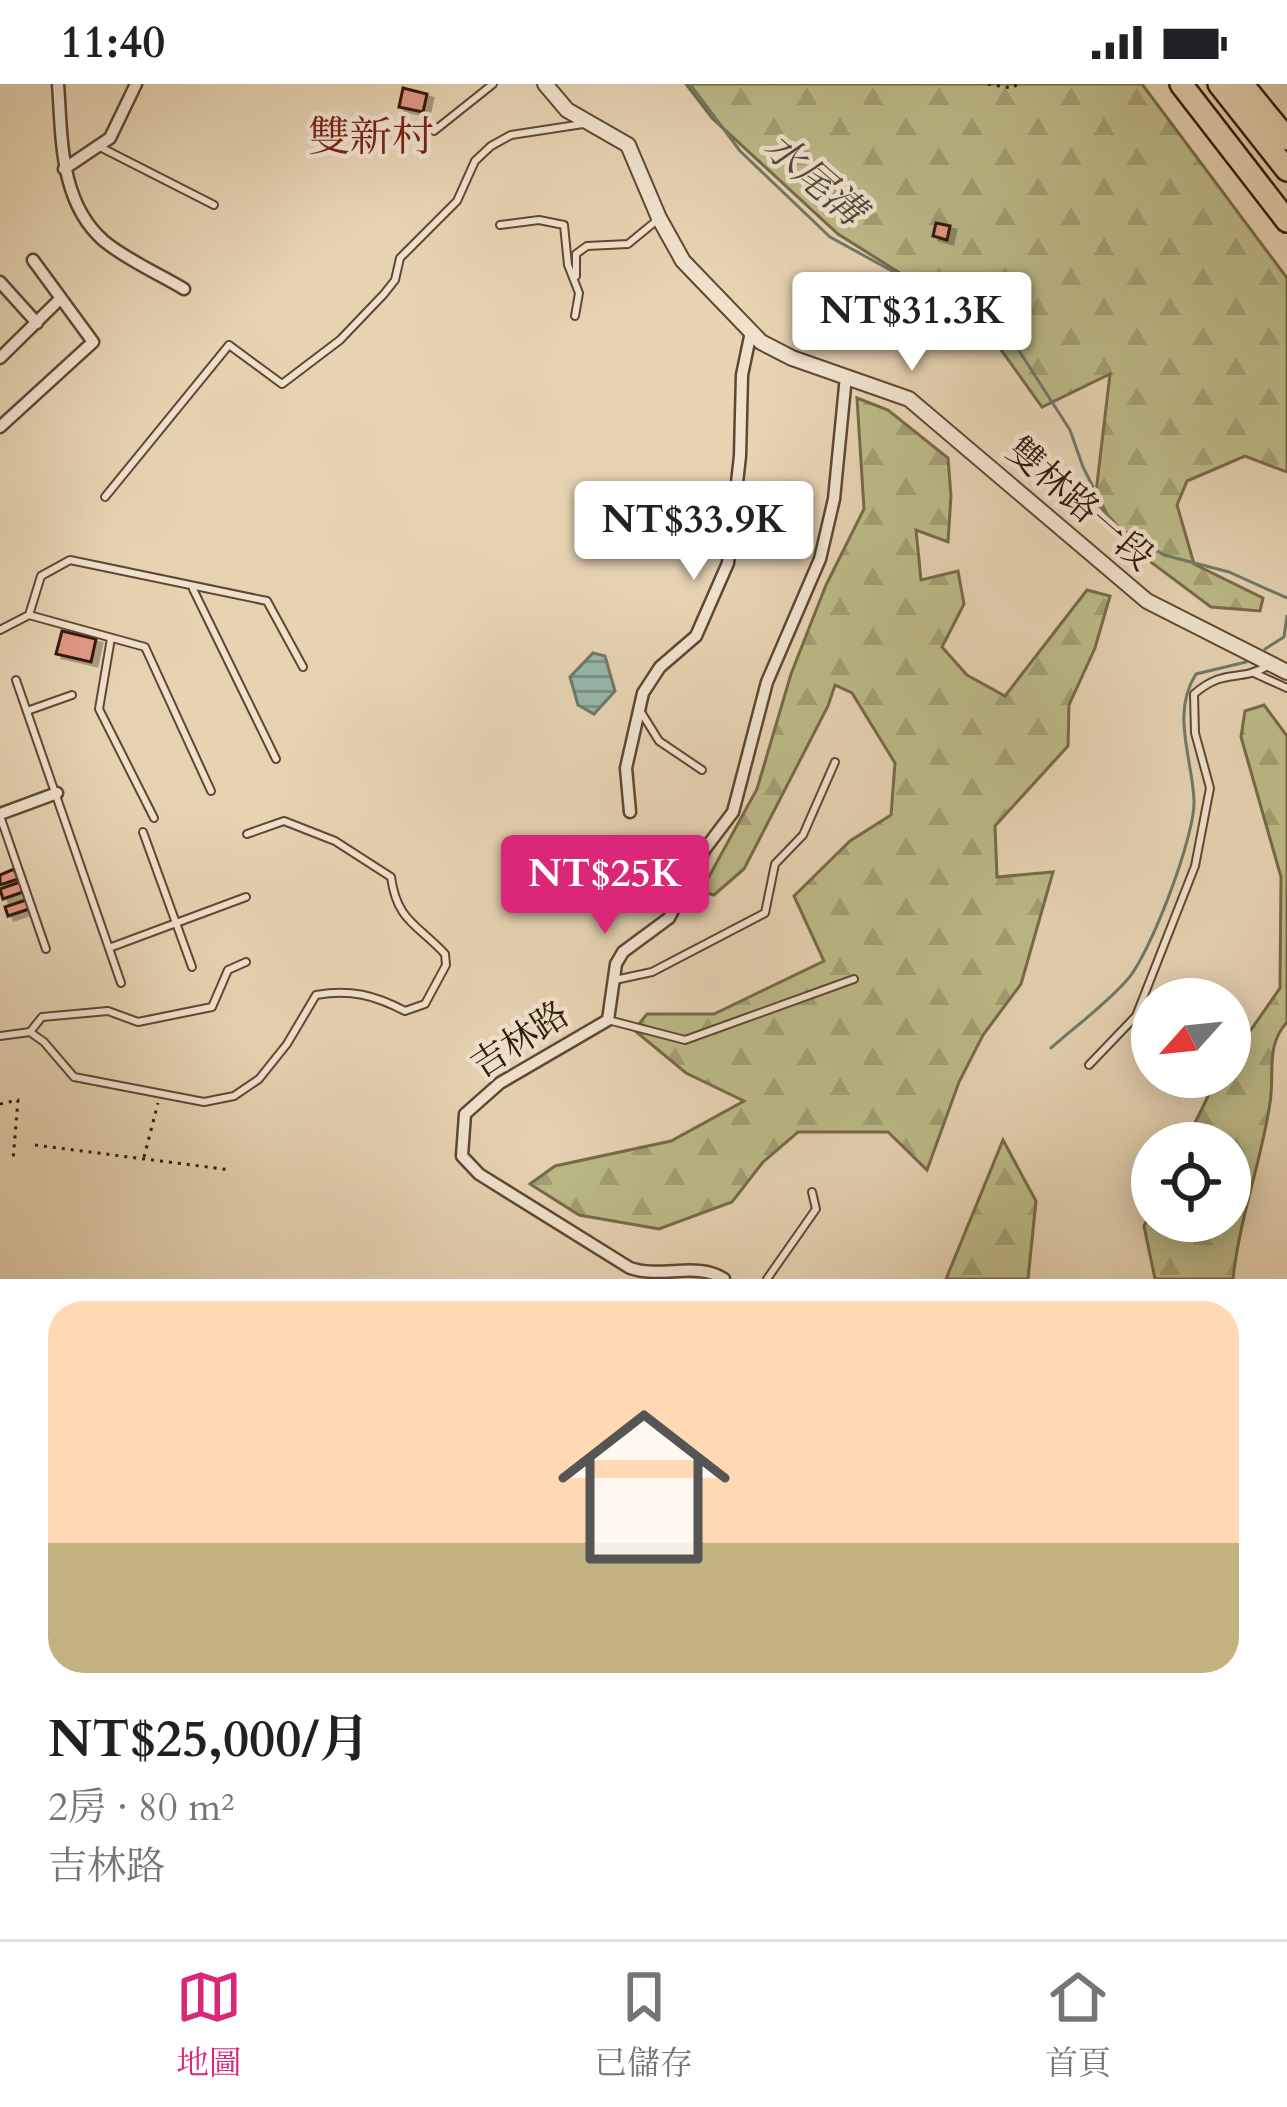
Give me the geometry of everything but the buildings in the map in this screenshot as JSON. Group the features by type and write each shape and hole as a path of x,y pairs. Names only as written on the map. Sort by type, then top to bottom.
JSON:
{"highway":[{"path":"1181,84 1287,221"},
{"path":"1219,84 1287,170"},
{"path":"1242,84 1287,139"}],"street":[{"path":"58,84 68,184 103,240 184,289"},
{"path":"64,169 110,138 136,84"},
{"name":"雙林路一段","path":"545,84 567,110 628,145 683,261 751,332 792,358 909,399 1147,602 1287,672"},
{"path":"0,427 93,342 33,260"},
{"path":"0,282 37,323"},
{"path":"0,358 60,299"},
{"path":"630,812 626,768 643,694 660,667 696,636 728,563 740,456 742,375 751,332"},
{"name":"吉林路","path":"724,1279 711,1270 647,1274 631,1268 479,1174 462,1156 465,1114 500,1083 608,1020 622,952 669,918 705,849 733,812 767,682 820,559 834,499 846,376"},
{"path":"0,814 57,793"}],"lane":[{"path":"434,131 493,84"},
{"path":"105,497 229,345 282,384 340,340 384,294 395,280 400,258 457,201 476,161 491,146 512,135 593,124"},
{"path":"100,147 214,205"},
{"path":"575,281 576,254 586,246 628,244 659,218"},
{"path":"500,225 539,220 563,225 568,265 579,292 574,316"},
{"path":"643,512 734,510"},
{"path":"28,615 41,576 70,560 267,602 303,667"},
{"path":"192,588 275,759"},
{"path":"0,629 28,615 145,647 211,791"},
{"path":"112,637 99,709 154,818"},
{"path":"1090,1065 1136,1016 1195,866 1210,788 1195,733 1194,694 1215,676 1254,673 1271,664"},
{"path":"1254,673 1287,688"},
{"path":"16,680 121,983"},
{"path":"27,711 72,695"},
{"path":"639,708 659,741 702,770"},
{"path":"615,980 652,972 765,913 775,864 803,835 835,762"},
{"path":"0,814 46,949"},
{"path":"0,1036 29,1033 44,1042 74,1077 204,1102 234,1096 259,1079 316,995 374,995 405,1011 425,1004 446,965 445,954 402,916 394,901 391,877 383,869 334,841 284,821 248,834"},
{"path":"142,832 192,967"},
{"path":"109,948 246,897"},
{"path":"29,1033 42,1017 108,1011 139,1022 212,1007 228,970 246,962"},
{"path":"608,1020 685,1040 854,980"},
{"path":"767,1279 816,1208 812,1192"}],"path":[{"path":"988,84 1012,88 1018,84"},
{"path":"143,1159 160,1095"},
{"path":"0,1104 18,1100 14,1160"},
{"path":"35,1145 231,1170"}],"green space":[{"path":"686,84 1142,84 1287,278 1287,472 1245,456 1187,481 1177,505 1194,564 1263,598 1260,611 1211,607 1148,560 1095,501 1110,374 1042,407 984,326 838,234 712,118"},
{"path":"857,398 888,410 948,458 948,542 916,530 921,580 958,571 964,604 942,647 967,675 1005,696 1087,590 1110,596 1095,648 1069,705 1068,746 995,826 997,877 1053,872 1021,984 983,1035 959,1082 927,1170 888,1132 798,1132 763,1162 732,1202 659,1229 579,1215 530,1184 555,1166 671,1141 744,1101 686,1073 634,1030 647,1014 714,1014 824,961 794,896 850,841 891,815 895,763 852,693 835,685 744,869 714,895 701,891 757,789 791,674 826,585 864,509"},
{"path":"1264,705 1287,736 1287,1022 1273,1050 1266,1125 1251,1188 1251,1122 1195,1122 1207,1098 1251,1098 1251,1030 1280,988 1281,877 1241,737 1245,711"},
{"path":"1003,1140 1036,1201 1028,1279 946,1279"},
{"path":"1147,1242 1239,1242 1233,1279 1155,1279"}],"shaded area":[{"path":"593,653 605,656 615,691 594,714 578,705 570,677"}],"waterway":[{"name":"水尾溝","path":"690,84 740,151 830,237 1009,335 1070,430 1112,524 1164,555 1229,572 1287,598"},
{"path":"1265,649 1284,637 1287,616"},
{"path":"1051,1048 1100,1007 1137,966 1180,865 1193,816 1184,720 1189,689 1196,674 1246,662"}],"district":[{"name":"雙新村","path":"371,137"}]}
